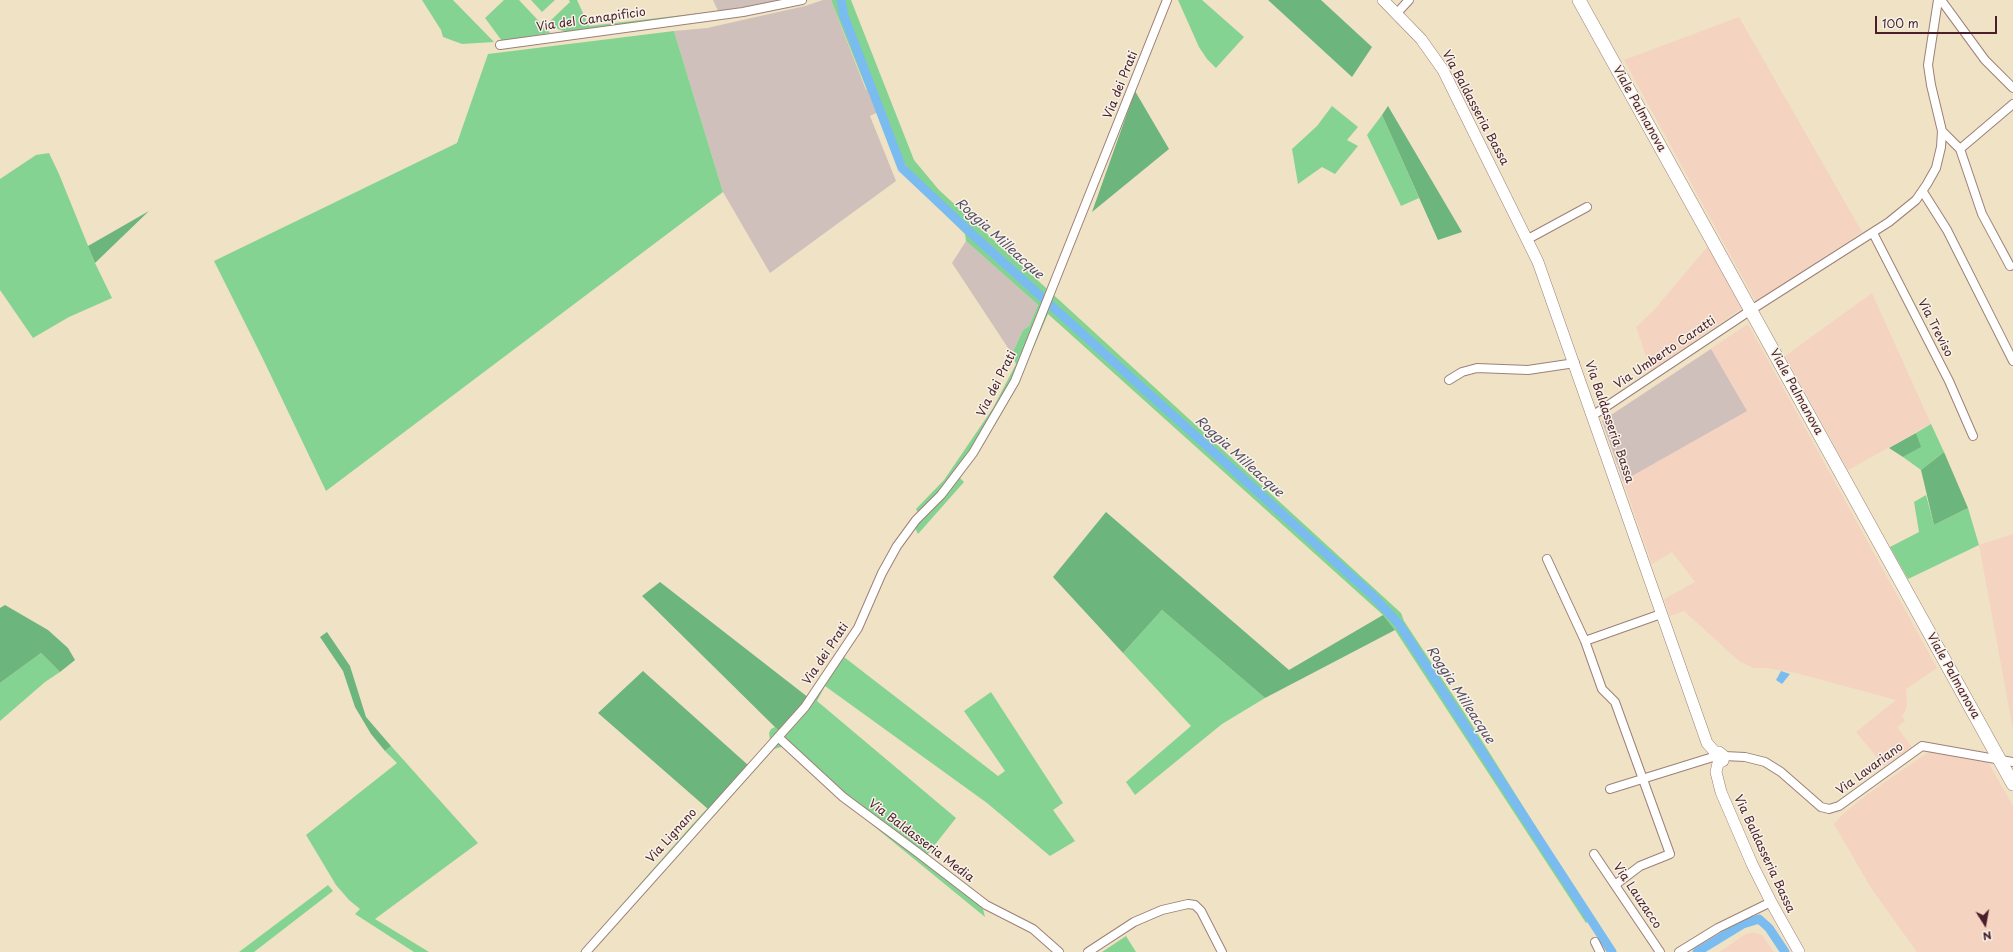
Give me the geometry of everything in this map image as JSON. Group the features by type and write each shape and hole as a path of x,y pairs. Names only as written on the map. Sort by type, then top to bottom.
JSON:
{"main road":[{"name":"Viale Palmanova","path":"1579,0 2013,784"}],"street":[{"name":"Via del Canapificio","path":"500,45 743,12 802,0"},
{"name":"Via dei Prati","path":"778,737 805,707 858,628 882,573 897,546 916,520 941,495 973,453 1015,381 1167,0"},
{"name":"Via Baldasseria Bassa","path":"1383,0 1421,39 1443,70 1528,239 1546,283 1575,363 1592,416 1707,743 1717,757 1716,777 1721,792 1752,864 1799,952"},
{"path":"1397,13 1409,0"},
{"path":"1751,310 1873,233 1900,214 1923,192 1939,157 1942,131 1930,85 1928,65 1938,0"},
{"path":"1942,0 1985,60 2013,88"},
{"path":"1960,149 2013,104"},
{"path":"1942,131 1960,149 1982,214 2010,266"},
{"path":"1923,192 1947,230 2013,361"},
{"path":"1528,239 1587,207"},
{"name":"Via Treviso","path":"1873,233 1949,381 1973,436"},
{"name":"Via Umberto Caratti","path":"1592,416 1751,310"},
{"path":"1449,380 1462,372 1477,368 1528,370 1575,363"},
{"path":"1547,559 1584,641 1602,690 1615,702 1670,854 1640,866 1615,885"},
{"path":"1584,641 1661,614"},
{"name":"Via Lignano","path":"586,952 778,737"},
{"name":"Via Baldasseria Media","path":"778,737 843,797 986,906 1033,929 1059,952"},
{"name":"Via Lavariano","path":"1717,757 1755,759 1769,764 1821,807 1829,809 1839,806 1922,746 1998,758 2013,762"},
{"path":"1610,789 1717,757"},
{"name":"Via Lauzacco","path":"1594,854 1660,952"},
{"path":"1679,952 1718,928 1771,902"},
{"path":"1088,952 1134,922 1162,910 1188,904 1195,905 1201,911 1222,952"},
{"path":"1595,942 1600,952"}],"shaded area":[{"path":"713,0 789,0 718,11"},
{"path":"823,0 831,0 866,90 869,89 878,112 870,116 896,181 770,273 723,192 674,31 707,28 805,6"},
{"path":"1739,17 1862,232 1756,302 1624,60"},
{"path":"966,241 1038,305 1029,326 1023,330 1012,354 952,263"},
{"path":"1709,245 1742,308 1651,371 1636,327 1653,311"},
{"path":"1872,293 1931,424 1848,470 1785,356"},
{"path":"1748,324 1937,668 1906,689 1907,705 1905,712 1902,715 1905,721 1897,727 1912,747 1884,766 1856,732 1896,700 1796,673 1766,668 1753,668 1739,661 1684,611 1670,616 1664,599 1695,582 1672,552 1652,564 1602,421"},
{"path":"1711,349 1747,411 1623,481 1602,421"},
{"path":"2013,534 2013,730 1979,545"},
{"path":"1930,751 1988,762 2013,806 2013,952 1917,952 1871,888 1834,824 1843,814 1868,794"},
{"path":"1753,932 1762,935 1774,952 1719,952 1746,934"}],"green space":[{"path":"422,0 453,0 494,42 462,44 443,37 441,30"},
{"path":"504,0 519,0 550,33 502,41 485,18"},
{"path":"531,0 555,0 542,12"},
{"path":"569,0 577,0 589,26 718,11 575,33 558,29 550,21 570,2"},
{"path":"831,0 851,0 914,160 939,190 1401,613 1404,621 1464,712 1593,918 1586,923 1395,630 1383,615 1048,314 1015,390 996,423 960,478 964,482 918,534 915,528 899,550 885,574 869,614 844,657 998,776 1005,771 964,711 991,692 1063,803 1053,810 1075,841 1050,856 987,803 825,686 817,701 956,818 926,856 981,901 985,917 826,787 781,747 774,749 592,952 580,952 691,826 770,740 769,733 771,729 775,727 778,730 804,705 858,621 918,513 916,509 944,480 993,408 1016,364 1012,354 1023,330 1029,326 1038,305 966,241 965,234 904,174 909,171 900,155 875,87 867,90"},
{"path":"1178,0 1202,0 1244,37 1216,68 1207,59 1199,47"},
{"path":"1268,0 1321,0 1372,47 1352,77"},
{"path":"674,31 723,192 326,491 214,261 457,143 488,54"},
{"path":"1135,91 1169,149 1092,212"},
{"path":"1332,106 1358,127 1347,140 1358,146 1335,174 1322,167 1298,184 1292,149 1317,126"},
{"path":"1388,106 1462,232 1438,240 1382,115"},
{"path":"1382,115 1419,198 1401,206 1367,135"},
{"path":"49,153 95,263 112,298 69,317 33,338 0,290 0,179 36,155"},
{"path":"149,211 95,263 88,246"},
{"path":"1931,424 1944,452 1921,470 1903,457 1920,447 1916,433"},
{"path":"1916,433 1921,447 1903,457 1889,448"},
{"path":"1944,452 1968,508 1934,525 1921,470"},
{"path":"1926,495 1934,525 1968,508 1979,545 1908,579 1890,547 1919,532 1914,502"},
{"path":"1106,512 1289,670 1383,615 1395,630 1265,698 1162,610 1123,653 1053,577"},
{"path":"660,582 809,698 779,731 642,596"},
{"path":"5,605 48,630 68,648 75,660 60,672 41,653 0,683 0,608"},
{"path":"1162,610 1265,698 1222,724 1135,795 1126,782 1191,726 1123,653"},
{"path":"327,632 350,666 366,717 391,746 385,751 371,734 355,707 343,671 320,637"},
{"path":"41,653 60,672 45,682 0,721 0,683"},
{"path":"643,671 748,765 708,809 598,713"},
{"path":"391,746 478,843 375,919 429,952 414,952 355,914 360,909 349,900 336,885 306,835 397,763 385,751"},
{"path":"328,885 333,891 254,952 239,952"},
{"path":"1126,936 1136,952 1102,952"}],"water":[{"path":"1781,671 1790,674 1782,684 1776,680"}],"waterway":[{"name":"Roggia Milleacque","path":"841,0 844,16 902,168 973,235 1372,595 1399,624 1612,952"},
{"name":"Roggia Milleacque","path":"1697,952 1743,924 1759,919 1769,928 1785,952"}]}
